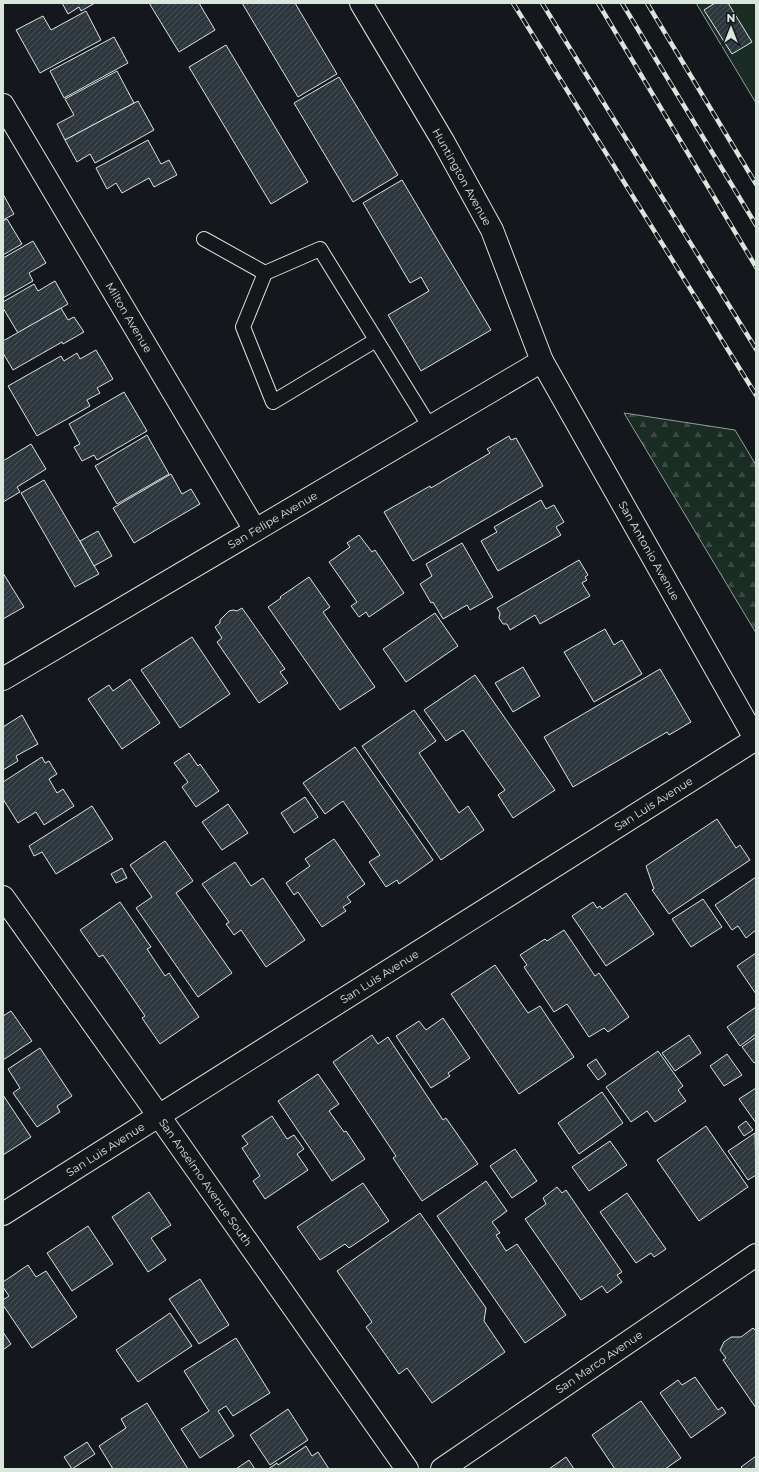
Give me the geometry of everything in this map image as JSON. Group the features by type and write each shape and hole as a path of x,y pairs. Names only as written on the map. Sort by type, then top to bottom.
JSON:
{"street":[{"name":"Huntington Avenue","path":"361,3 443,141 492,230 542,361"},
{"name":"Milton Avenue","path":"3,105 255,530"},
{"name":"San Felipe Avenue","path":"3,679 542,361"},
{"name":"San Antonio Avenue","path":"542,361 756,740"},
{"name":"San Luis Avenue","path":"3,1214 756,740"},
{"name":"San Anselmo Avenue South","path":"3,897 407,1469"},
{"name":"San Marco Avenue","path":"442,1469 756,1255"}],"lane":[{"path":"204,239 265,273"},
{"path":"376,340 273,402 243,327 265,273 320,248 430,427"}],"green space":[{"path":"696,3 756,3 756,103"},
{"path":"624,413 735,430 756,465 756,633"}],"building":[{"path":"62,3 95,3 81,11 79,7 68,14"},
{"path":"149,3 199,3 215,30 179,52"},
{"path":"242,3 295,3 337,74 298,97"},
{"path":"715,3 728,3 752,42 732,54 704,10"},
{"path":"86,11 101,40 40,73 16,30 43,16 51,30"},
{"path":"114,37 128,63 64,98 50,71"},
{"path":"226,45 308,182 271,204 189,67"},
{"path":"117,71 134,103 65,140 57,124 74,115 65,99"},
{"path":"339,77 398,175 353,202 294,103"},
{"path":"138,101 154,130 95,163 90,154 77,162 65,140"},
{"path":"148,140 161,164 169,160 177,175 154,187 149,178 122,193 116,183 107,189 96,168"},
{"path":"402,180 491,330 421,371 388,315 429,291 421,277 410,283 363,203"},
{"path":"3,194 14,214 3,220"},
{"path":"7,219 22,244 3,255 3,221"},
{"path":"33,241 46,263 29,273 33,281 3,298 3,258"},
{"path":"55,281 68,304 18,333 3,308 3,302 34,284 38,291"},
{"path":"61,308 68,320 74,317 84,332 63,344 62,342 13,370 3,353 3,341"},
{"path":"96,350 113,379 97,388 100,393 87,400 90,406 37,436 8,386 61,356 64,361 77,353 80,359"},
{"path":"124,392 147,431 97,460 94,455 82,461 74,447 80,444 69,424"},
{"path":"147,435 169,474 117,504 95,466"},
{"path":"509,436 511,440 516,438 543,486 413,561 384,512 430,486 431,488 490,453 487,449"},
{"path":"31,444 46,469 17,487 20,492 3,502 3,461"},
{"path":"171,474 182,494 191,489 200,504 134,543 113,508"},
{"path":"44,480 99,574 75,587 21,493"},
{"path":"541,500 546,509 554,505 564,522 556,527 561,535 498,571 481,541 497,532 494,527"},
{"path":"98,531 112,556 94,566 80,541"},
{"path":"359,535 372,552 375,550 404,593 369,617 366,612 359,617 351,606 357,602 329,562 350,547 347,543"},
{"path":"462,543 493,597 470,610 467,605 443,619 433,602 431,603 420,584 432,576 426,564"},
{"path":"579,560 588,575 585,577 587,580 582,583 590,596 540,624 535,615 510,630 507,624 503,624 499,618 500,613 497,608"},
{"path":"3,573 24,607 3,619"},
{"path":"309,577 330,607 323,612 375,687 340,710 268,607"},
{"path":"242,608 285,669 280,672 288,683 259,703 217,642 222,638 215,627 220,623 220,620 229,611 237,611"},
{"path":"435,613 458,646 406,682 383,649"},
{"path":"605,629 614,645 622,640 642,674 594,702 564,652"},
{"path":"192,637 230,694 180,728 141,670"},
{"path":"523,667 540,696 513,712 495,683"},
{"path":"660,669 691,722 669,735 667,732 573,787 544,737"},
{"path":"475,675 555,790 513,818 498,795 505,790 463,730 446,741 424,710"},
{"path":"130,679 160,723 122,749 88,699 109,685 113,691"},
{"path":"414,710 436,741 419,753 459,813 468,806 484,830 441,860 362,746"},
{"path":"22,715 38,744 16,756 18,761 3,770 3,727"},
{"path":"355,747 433,860 399,884 397,880 386,887 369,862 380,855 343,801 325,814 303,783"},
{"path":"189,753 198,766 200,764 219,791 196,807 182,787 188,782 174,763"},
{"path":"42,757 45,763 49,761 57,774 49,779 57,793 63,789 74,806 44,825 36,812 18,823 3,799 3,782"},
{"path":"305,797 318,817 294,833 281,813"},
{"path":"228,804 248,833 222,850 202,822"},
{"path":"92,806 113,839 56,874 42,852 34,856 29,846"},
{"path":"717,819 736,848 740,845 750,860 669,914 652,890 654,889 646,866"},
{"path":"334,839 365,884 347,897 351,902 343,907 346,911 322,927 298,892 294,895 286,883 310,866 305,859"},
{"path":"165,841 193,881 176,893 232,973 198,997 136,908 152,897 130,865"},
{"path":"235,862 251,886 263,878 305,940 266,967 241,930 234,935 226,924 229,922 202,884"},
{"path":"122,868 127,878 116,883 111,874"},
{"path":"756,877 756,930 746,938 738,926 732,930 715,905"},
{"path":"626,893 654,934 606,966 572,916 593,902 597,908 600,906 602,909"},
{"path":"703,899 722,927 691,947 672,919"},
{"path":"120,902 151,947 147,949 165,976 169,973 199,1017 160,1044 142,1018 145,1016 103,955 99,957 80,930"},
{"path":"564,930 595,976 599,973 629,1017 608,1032 604,1028 589,1037 567,1004 554,1012 524,967 527,965 520,955 545,939 547,941"},
{"path":"756,953 756,994 737,966"},
{"path":"495,965 528,1013 540,1006 574,1057 519,1094 451,994"},
{"path":"756,1007 756,1034 740,1046 727,1027"},
{"path":"11,1011 32,1041 3,1060 3,1016"},
{"path":"443,1018 470,1058 448,1073 450,1076 431,1088 396,1036 419,1021 426,1030"},
{"path":"372,1035 378,1044 388,1037 443,1120 446,1118 478,1164 422,1201 393,1158 396,1156 333,1062"},
{"path":"689,1035 701,1053 675,1071 662,1053"},
{"path":"756,1037 756,1062 754,1063 742,1047"},
{"path":"40,1048 72,1096 57,1106 60,1112 37,1127 13,1093 20,1088 8,1069"},
{"path":"658,1051 683,1086 678,1090 686,1101 655,1122 647,1111 631,1122 606,1087"},
{"path":"727,1054 742,1075 724,1086 710,1066"},
{"path":"596,1059 606,1074 598,1080 587,1065"},
{"path":"318,1074 339,1104 329,1111 344,1132 346,1131 365,1159 332,1181 278,1101"},
{"path":"756,1088 756,1123 739,1099"},
{"path":"602,1092 623,1123 579,1154 558,1123"},
{"path":"3,1095 31,1137 3,1155"},
{"path":"272,1116 287,1139 294,1135 304,1149 297,1154 308,1170 265,1199 253,1181 260,1176 242,1148 248,1144 242,1136"},
{"path":"746,1121 753,1130 744,1136 738,1127"},
{"path":"706,1126 748,1187 699,1221 657,1160"},
{"path":"755,1133 756,1175 748,1180 728,1151"},
{"path":"610,1141 627,1165 589,1191 572,1167"},
{"path":"515,1149 537,1181 512,1198 490,1166"},
{"path":"486,1181 507,1211 492,1222 500,1233 496,1235 506,1251 517,1244 566,1315 525,1343 437,1216"},
{"path":"363,1183 389,1221 349,1248 345,1244 320,1260 297,1227"},
{"path":"557,1187 562,1193 566,1190 622,1272 617,1275 622,1282 607,1293 602,1286 581,1300 525,1219 546,1204 543,1198"},
{"path":"149,1192 171,1225 151,1238 166,1260 148,1272 112,1217"},
{"path":"627,1193 666,1249 654,1257 651,1253 636,1263 600,1212"},
{"path":"420,1213 486,1308 484,1321 505,1352 432,1403 407,1368 399,1374 366,1327 372,1322 337,1271"},
{"path":"88,1226 113,1264 72,1291 47,1253"},
{"path":"28,1265 36,1277 46,1271 77,1317 32,1348 3,1305 3,1300 9,1296 3,1287 3,1282"},
{"path":"200,1279 229,1325 199,1344 169,1299"},
{"path":"170,1313 192,1346 138,1382 116,1350"},
{"path":"753,1328 756,1331 756,1408 723,1360 726,1358 720,1350 724,1342 731,1337 741,1337"},
{"path":"3,1332 11,1344 3,1350"},
{"path":"236,1338 270,1393 233,1416 226,1406 218,1411 234,1436 200,1458 181,1429 209,1411 184,1371"},
{"path":"695,1377 718,1410 722,1407 726,1413 691,1438 660,1393 678,1380 682,1385"},
{"path":"641,1401 681,1458 665,1469 615,1469 592,1435"},
{"path":"147,1403 188,1469 113,1469 99,1446 126,1428 121,1419"},
{"path":"288,1409 308,1440 270,1465 250,1435"},
{"path":"87,1442 95,1454 72,1469 64,1457"},
{"path":"306,1446 312,1456 318,1452 329,1469 268,1469 277,1463 278,1465"},
{"path":"756,1456 756,1469 743,1469 741,1467"},
{"path":"566,1457 574,1469 549,1469"},
{"path":"249,1460 255,1469 236,1469"}],"railway":[{"path":"513,3 756,395"},
{"path":"542,3 756,349"},
{"path":"598,3 756,267"},
{"path":"622,3 756,225"},
{"path":"647,3 756,184"}]}
